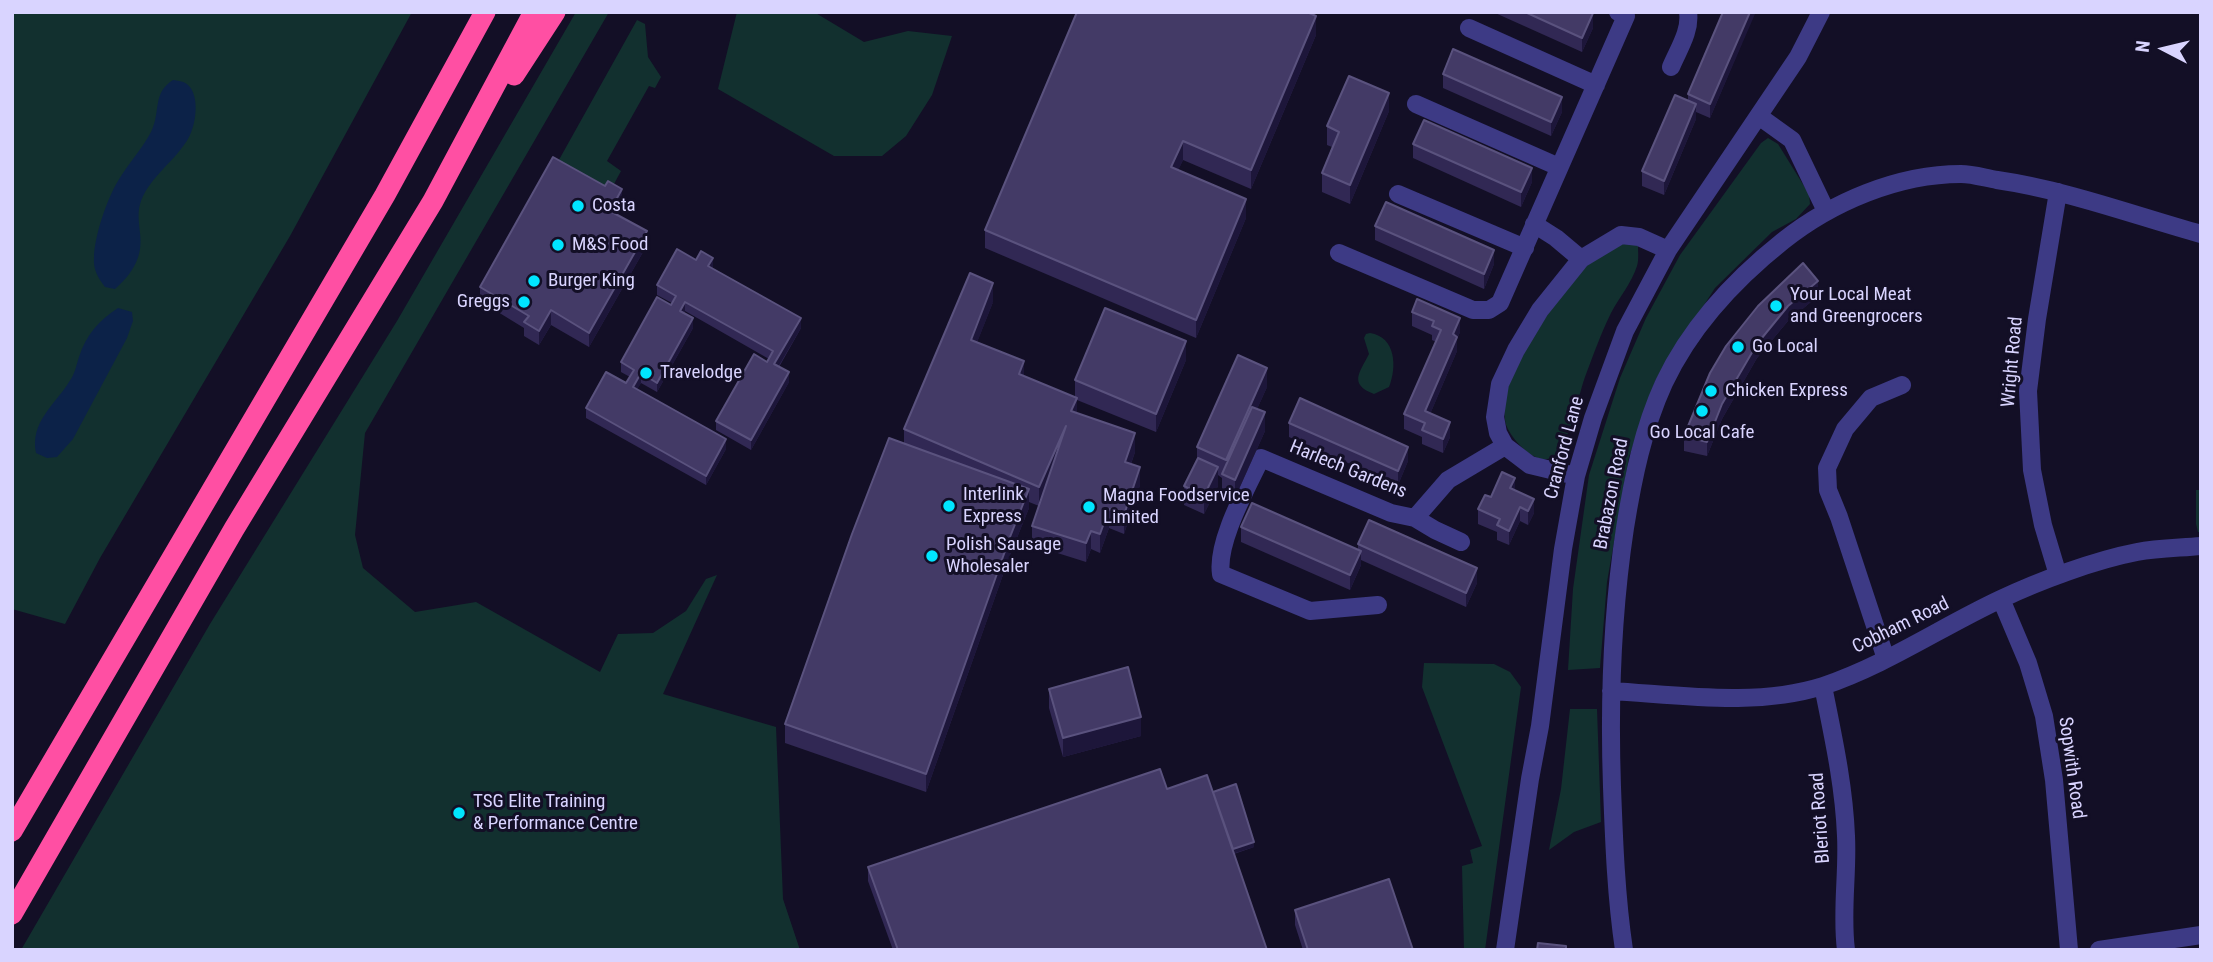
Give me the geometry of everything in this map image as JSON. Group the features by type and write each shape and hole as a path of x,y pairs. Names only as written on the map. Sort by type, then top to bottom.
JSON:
{"highway":[{"path":"12,831 384,195 485,12"},
{"path":"433,201 534,12"},
{"path":"12,914 234,529 433,201 555,12"}],"street":[{"path":"1671,67 1686,32 1688,12"},
{"name":"Cranford Lane","path":"1505,950 1576,476 1615,353 1668,250 1760,117 1798,57 1821,12"},
{"path":"1339,253 1473,310 1489,310 1500,303 1596,85 1624,13"},
{"path":"1469,28 1596,85"},
{"path":"1416,104 1559,167"},
{"path":"1760,117 1792,140 1826,211"},
{"name":"Brabazon Road","path":"1624,950 1614,848 1611,691 1617,584 1637,459 1665,382 1701,321 1749,268 1796,230 1826,211 1888,185 1961,174 2031,184 2201,234"},
{"name":"Wright Road","path":"2058,192 2028,391 2032,470 2043,525 2058,575"},
{"path":"1398,194 1525,248"},
{"path":"1534,225 1556,238 1581,259"},
{"path":"1576,476 1530,465 1505,446 1495,416 1500,384 1540,310 1581,259 1621,235 1639,237 1668,250"},
{"path":"1886,659 1828,491 1828,468 1845,429 1871,398 1902,385"},
{"name":"Harlech Gardens","path":"1415,518 1448,480 1505,446"},
{"name":"Harlech Gardens","path":"1378,605 1310,611 1221,574 1219,561 1222,545 1261,458 1391,513 1415,518 1461,542"},
{"name":"Cobham Road","path":"1611,691 1734,698 1785,694 1823,686 1886,659 2001,599 2058,575 2137,552 2201,546"},
{"name":"Sopwith Road","path":"2001,599 2028,663 2044,716 2054,780 2069,950"},
{"name":"Bleriot Road","path":"1823,686 1841,776 1846,837 1843,929 1846,950"},
{"path":"2099,950 2201,935"}],"green space":[{"path":"12,12 412,12 290,236 100,558 65,624 12,609"},
{"name":"TSG Elite Training & Performance Centre","path":"576,12 609,12 365,433 355,535 363,568 415,612 476,602 600,672 618,634 653,633 686,611 706,579 717,575 663,694 776,727 783,899 800,950 21,950 210,624 397,321"},
{"path":"737,12 814,12 864,42 908,31 952,36 932,95 906,136 882,156 834,156 718,89"},
{"path":"637,20 645,24 648,57 661,77 655,88 649,86 607,161 621,171 608,195 555,167"},
{"path":"1768,138 1778,144 1809,194 1810,204 1796,219 1772,232 1715,288 1656,379 1629,457 1607,582 1600,668 1568,670 1573,589 1589,475 1620,378 1646,318 1680,255 1761,143"},
{"path":"1628,243 1638,245 1637,266 1600,337 1566,439 1549,459 1534,456 1521,446 1506,424 1505,403 1510,383 1532,339 1564,292 1598,256 1612,246"},
{"path":"1370,333 1385,340 1390,347 1393,362 1389,387 1374,394 1361,386 1358,377 1369,354 1364,338"},
{"path":"2196,490 2201,490 2201,532 2198,532 2196,524"},
{"path":"1424,663 1494,664 1510,672 1521,687 1485,950 1464,950 1462,866 1473,863 1470,850 1482,846 1422,687"},
{"path":"1570,709 1597,709 1601,822 1574,832 1549,850 1561,789"}],"water":[{"path":"173,80 181,81 192,90 196,110 191,131 184,146 151,183 141,201 141,242 135,264 115,289 105,287 96,273 94,262 102,218 118,181 151,132 162,91"},
{"path":"118,308 132,312 133,321 127,338 73,439 57,457 47,458 36,453 35,442 40,423 71,379 85,342 99,323"}],"building":[{"path":"1077,12 1307,12 1316,16 1251,170 1183,141 1171,167 1246,199 1196,320 985,230"},
{"path":"1525,12 1591,12 1593,13 1582,38"},
{"path":"1723,12 1750,12 1710,104 1688,94"},
{"path":"1453,49 1562,97 1551,122 1443,74"},
{"path":"1349,76 1389,93 1350,185 1322,173 1339,132 1327,126"},
{"path":"1675,95 1696,104 1664,181 1642,171"},
{"path":"1424,120 1532,168 1521,192 1413,144"},
{"path":"553,157 605,186 608,181 622,189 610,211 647,231 589,333 551,310 539,331 524,322 529,316 480,287"},
{"path":"1386,202 1494,250 1484,274 1375,226"},
{"name":"Travelodge","path":"677,249 696,260 701,251 713,258 708,266 801,318 774,364 789,372 751,440 716,421 754,354 767,362 773,351 685,302 680,311 693,318 657,383 641,373 633,387 726,439 706,476 586,408 606,372 626,383 634,370 621,362 657,297 671,305 676,296 657,285"},
{"path":"1803,263 1818,281 1788,306 1757,344 1722,404 1707,442 1684,436 1710,373 1726,346 1758,306"},
{"path":"970,273 993,283 971,340 1024,361 1019,374 1077,398 1071,411 1135,433 1125,462 1140,467 1124,515 1109,509 1100,534 1091,531 1086,543 1032,526 1066,426 1039,487 904,429"},
{"path":"1417,299 1460,318 1453,334 1457,337 1425,411 1450,422 1443,439 1422,430 1425,423 1404,414 1441,330 1432,326 1434,321 1412,312"},
{"path":"1105,308 1186,341 1156,414 1075,380"},
{"path":"1238,355 1267,368 1226,460 1197,447"},
{"path":"1300,398 1408,447 1398,471 1289,423"},
{"path":"1252,407 1265,412 1235,480 1222,474"},
{"path":"889,438 1029,489 926,774 785,724"},
{"path":"1198,458 1218,467 1204,496 1184,486"},
{"path":"1502,472 1515,478 1510,488 1534,499 1528,511 1520,507 1509,531 1497,525 1500,519 1478,509 1485,495 1491,497"},
{"path":"1252,503 1361,551 1350,575 1241,527"},
{"path":"1369,520 1477,568 1466,593 1358,544"},
{"path":"1128,667 1141,717 1063,738 1049,689"},
{"path":"1160,769 1167,789 1207,775 1267,950 898,950 868,867"},
{"path":"1236,784 1254,842 1233,849 1213,792"},
{"path":"1389,879 1413,950 1308,950 1295,910"},
{"path":"1538,943 1566,946 1566,950 1537,950"}],"place":[{"name":"Costa","path":"578,206"},
{"name":"M&S Food","path":"558,245"},
{"name":"Burger King","path":"534,281"},
{"name":"Greggs","path":"524,302"},
{"name":"Your Local Meat and Greengrocers","path":"1776,306"},
{"name":"Go Local","path":"1738,347"},
{"name":"Travelodge","path":"646,373"},
{"name":"Chicken Express","path":"1711,391"},
{"name":"Go Local Cafe","path":"1702,411"},
{"name":"Interlink Express","path":"949,506"},
{"name":"Magna Foodservice Limited","path":"1089,507"},
{"name":"Polish Sausage Wholesaler","path":"932,556"},
{"name":"TSG Elite Training & Performance Centre","path":"459,813"}]}
